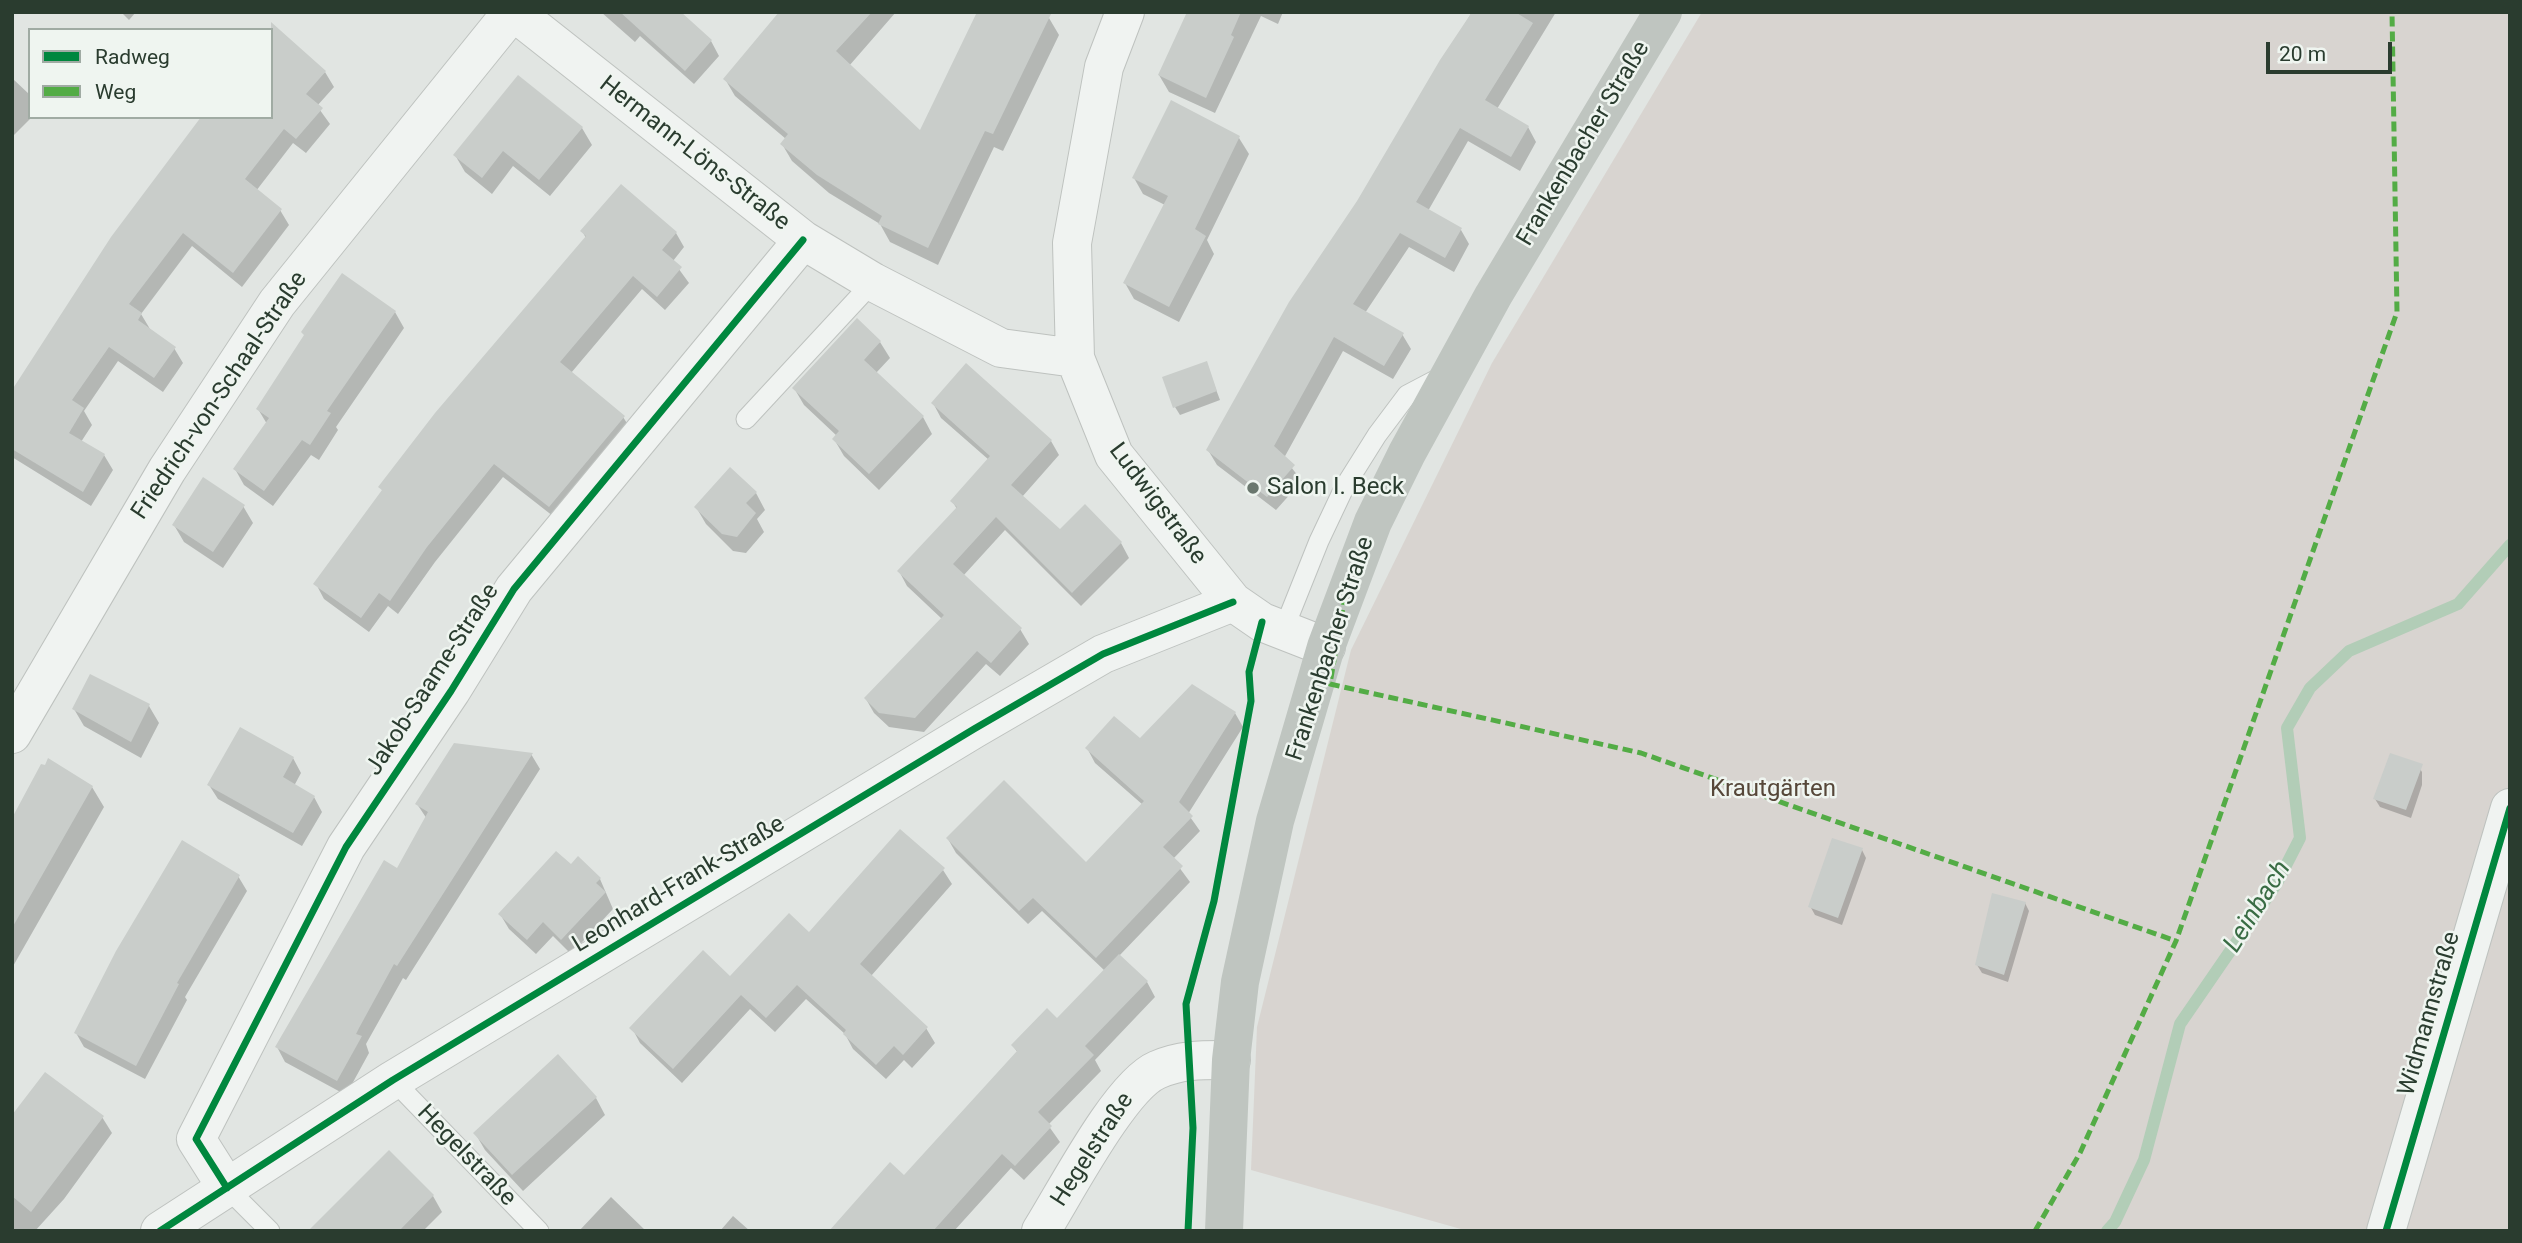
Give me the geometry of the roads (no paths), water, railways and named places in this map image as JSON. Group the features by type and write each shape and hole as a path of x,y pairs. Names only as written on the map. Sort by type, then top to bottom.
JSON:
{"main road":[{"name":"Frankenbacher Straße","path":"1224,1231 1231,1060 1240,982 1275,821 1326,647 1373,522 1452,371 1605,104 1663,12"}],"street":[{"name":"Hermann-Löns-Straße","path":"513,12 803,240 873,282 1001,348 1075,358"},
{"name":"Friedrich-von-Schaal-Straße","path":"12,734 167,470 277,303 513,12"},
{"name":"Ludwigstraße","path":"1125,12 1104,67 1072,243 1075,358 1114,455 1233,602 1262,622 1326,647"},
{"name":"Jakob-Saame-Straße","path":"227,1188 195,1139 346,848 451,691 514,589 803,240"},
{"name":"Leonhard-Frank-Straße","path":"160,1231 393,1080 974,729 1093,661 1233,602"},
{"name":"Widmannstraße","path":"2386,1231 2510,808"},
{"name":"Hegelstraße","path":"1041,1231 1129,1091 1154,1071 1189,1060 1231,1060"}],"lane":[{"path":"746,419 873,282"},
{"path":"1283,631 1345,486 1377,435 1406,395 1452,371"},
{"name":"Hegelstraße","path":"393,1080 539,1231"},
{"path":"227,1188 270,1231"}],"waterway":[{"name":"Leinbach","path":"2107,1231 2115,1222 2144,1160 2180,1024 2277,883 2300,838 2287,728 2310,688 2349,651 2458,604 2510,545"}],"place":[{"name":"Salon I. Beck","path":"1253,488"}],"park label":[{"name":"Krautgärten","path":"1773,790"}]}
